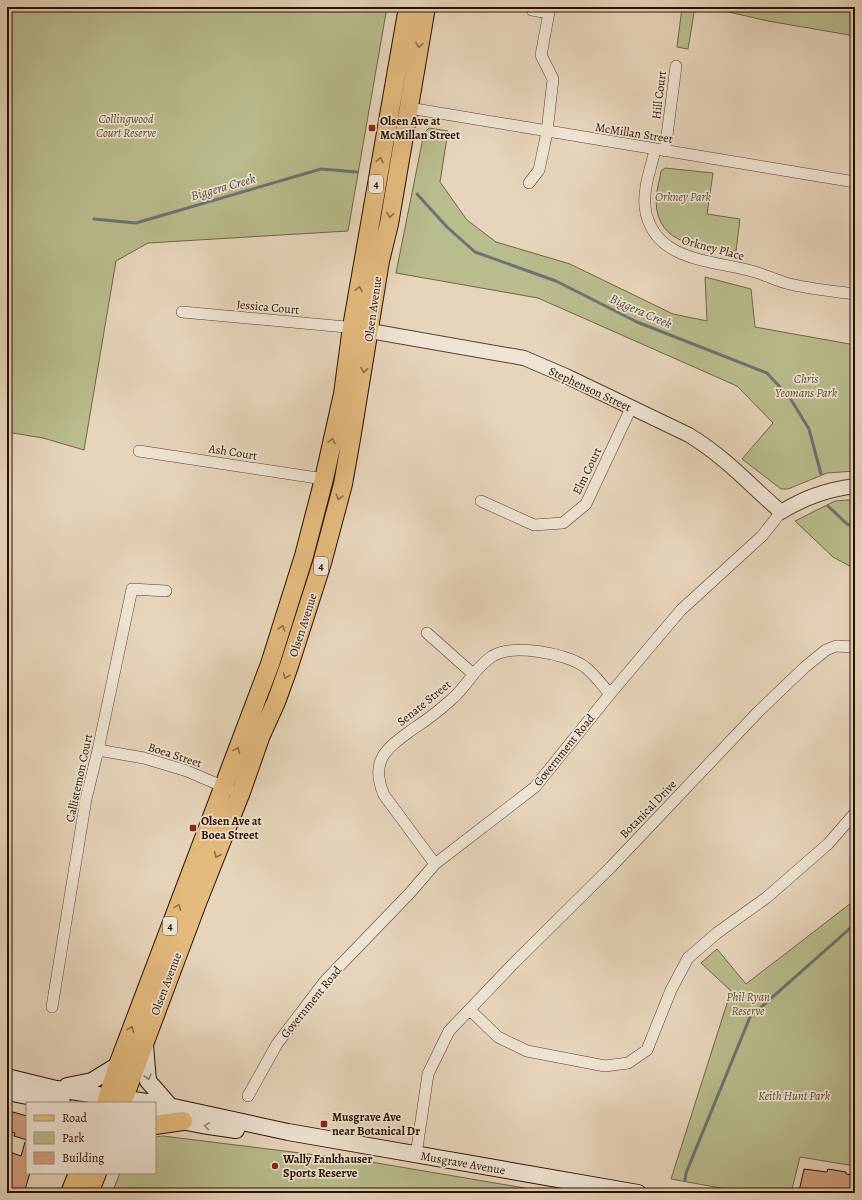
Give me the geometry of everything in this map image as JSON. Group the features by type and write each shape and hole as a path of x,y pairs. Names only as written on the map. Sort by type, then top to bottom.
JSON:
{"main road":[{"name":"Olsen Avenue","path":"115,1100 118,1065 270,664 288,612 304,556 324,479 342,394 352,327 408,7"},
{"name":"Olsen Avenue","path":"115,1100 144,1042 241,792 261,735 276,702 292,659 322,563 342,484 370,331 380,261 388,224 426,7"},
{"path":"144,1042 148,1081 160,1097 159,1104"},
{"path":"7,1092 58,1099 118,1065"},
{"path":"7,1077 58,1099"},
{"name":"Musgrave Avenue","path":"58,1099 137,1102"},
{"name":"Musgrave Avenue","path":"159,1104 288,1132 638,1193"},
{"name":"Musgrave Avenue","path":"156,1116 230,1129 288,1132"},
{"path":"156,1125 183,1121"},
{"path":"70,1193 78,1174"},
{"path":"89,1193 97,1174"}],"street":[{"path":"529,183 539,170 547,132 553,79 541,55 550,10 532,10"},
{"name":"Hill Court","path":"660,151 676,66"},
{"name":"McMillan Street","path":"409,108 660,151 855,182"},
{"name":"Orkney Place","path":"660,151 647,186 645,207 656,234 665,245 676,252 690,257 750,270 787,283 855,294"},
{"name":"Jessica Court","path":"182,312 352,327 370,331"},
{"name":"Stephenson Street","path":"370,331 524,358 566,376 689,435 708,447 737,470 781,512"},
{"name":"Elm Court","path":"480,501 534,525 563,523 586,504 631,408"},
{"name":"Ash Court","path":"138,451 324,479"},
{"name":"Government Road","path":"248,1096 277,1044 325,981 409,894 435,864 535,787 680,610 762,536 781,512 799,501 829,490 855,486"},
{"name":"Callistemon Court","path":"52,1007 86,799 98,750 132,589 166,591"},
{"path":"426,633 472,673"},
{"name":"Botanical Drive","path":"416,1155 428,1074 449,1031 514,963 611,867 758,712 805,667 826,650 836,646 855,647"},
{"name":"Senate Street","path":"435,864 384,795 378,773 380,764 388,747 453,698 472,673 492,656 502,652 526,650 571,659 585,667 610,694"},
{"name":"Boea Street","path":"98,750 144,758 165,764 187,771 223,787 241,792"},
{"path":"470,1010 498,1037 527,1051 605,1066 628,1064 647,1050 671,990 688,958 717,933 766,898 828,844 855,813"}],"green space":[{"name":"Collingwood Court Reserve","path":"7,7 387,7 348,231 148,243 116,261 84,450 43,438 7,432"},
{"path":"682,7 695,7 688,49 677,47"},
{"path":"707,7 837,7 855,10 855,36 768,21"},
{"name":"Chris Yeomans Park","path":"429,128 448,131 440,182 467,220 496,242 570,264 673,314 707,321 705,277 751,289 755,327 855,345 855,471 827,473 788,489 781,489 742,459 773,423 737,386 538,298 396,273 424,133"},
{"name":"Orkney Park","path":"665,168 713,173 707,214 740,219 736,251 696,245 673,236 664,228 658,216 656,201 661,171"},
{"path":"835,501 855,501 855,569 833,557 795,521"},
{"name":"Keith Hunt Park","path":"855,900 855,1166 800,1157 791,1193 748,1193 671,1179 731,991 701,963 717,949 746,984"},
{"name":"Wally Fankhauser Sports Reserve","path":"163,1136 365,1161 554,1193 112,1193 120,1174 156,1174 156,1137"}],"building":[{"path":"9,1111 26,1116 26,1140 14,1136 15,1133 7,1131 7,1118"},
{"path":"26,1142 26,1174 30,1174 24,1193 7,1193 7,1151 21,1156"},
{"path":"804,1169 827,1172 828,1169 855,1175 855,1193 815,1193 799,1191"}],"waterway":[{"name":"Biggera Creek","path":"94,219 136,223 321,169 357,172"},
{"name":"Biggera Creek","path":"417,194 447,227 475,252 556,281 637,322 767,373 790,398 809,429 821,474"},
{"name":"Biggera Creek","path":"828,506 847,524 855,527"},
{"path":"685,1180 686,1173 750,1017 855,924"}],"place":[{"name":"Olsen Ave at McMillan Street","path":"372,128"},
{"name":"Olsen Ave at Boea Street","path":"193,828"},
{"name":"Musgrave Ave near Botanical Dr","path":"324,1124"},
{"name":"Wally Fankhauser Sports Reserve","path":"275,1166"}],"park label":[{"name":"Phil Ryan Reserve","path":"748,1004"}]}
